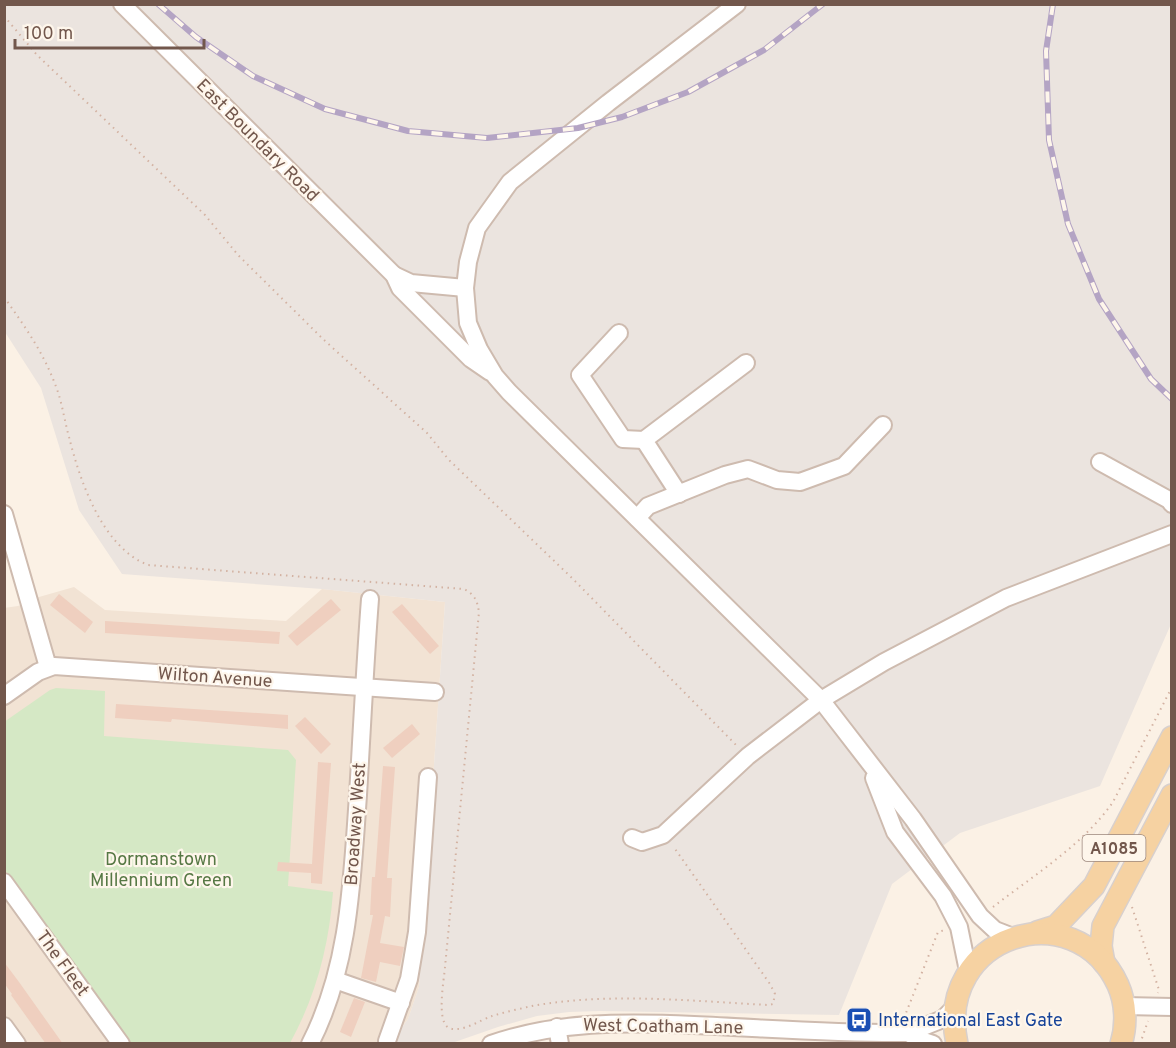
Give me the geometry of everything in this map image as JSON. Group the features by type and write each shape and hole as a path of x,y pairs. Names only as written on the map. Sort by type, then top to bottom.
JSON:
{"main road":[{"name":"A1085","path":"957,1044 954,1008 959,989 968,971 980,957 996,945 1056,926 1094,886 1172,737"},
{"name":"A1085","path":"1104,963 1101,946 1103,926 1172,795"},
{"name":"A1085","path":"1022,935 1058,935 1083,945 1104,963 1117,983 1124,1006 1125,1023 1121,1044"}],"street":[{"name":"East Boundary Road","path":"122,4 394,275 400,288 463,351 495,376"},
{"path":"737,4 510,182 477,228 468,262 465,288 468,323 479,349 495,376 509,392 821,700 913,819 980,916 995,930 1022,935"},
{"path":"394,275 411,283 465,288"},
{"path":"619,333 580,375 623,439 644,440 746,363"},
{"path":"637,518 648,506 725,475 748,469 777,480 800,482 844,466 883,425"},
{"path":"644,440 679,494"},
{"path":"1100,462 1169,500 1172,504"},
{"path":"4,514 48,667 4,696"},
{"path":"632,838 642,842 663,835 748,756 821,700 884,662 1006,598 1172,534"},
{"name":"Broadway West","path":"310,1044 323,1015 334,980 344,941 352,883 370,598"},
{"name":"Wilton Avenue","path":"48,667 65,666 435,692"},
{"path":"867,761 895,832 943,896 959,927 968,971"},
{"path":"387,1041 409,979 417,932 429,777"},
{"name":"The Fleet","path":"4,882 121,1044"},
{"path":"334,980 401,1003"},
{"path":"1124,1006 1172,1007"},
{"name":"West Coatham Lane","path":"903,1033 943,1019 954,1008"},
{"name":"West Coatham Lane","path":"491,1044 514,1036 558,1035 592,1023 642,1022 903,1033 933,1044"},
{"path":"4,1026 17,1044"}],"path":[{"path":"4,16 37,55 205,214 238,255 332,347 427,433 448,459 573,579 748,756"},
{"path":"4,297 37,345 52,376 61,402 69,438 91,503 104,526 134,559 148,565 464,589 473,594 479,612 445,967 441,1017 444,1024 451,1029 461,1028 492,1016 530,1007 586,999 773,1004 775,994 770,984 682,858 663,835"},
{"path":"980,916 1081,838 1101,818 1113,802 1172,687"},
{"path":"1131,903 1159,990 1140,1044"},
{"path":"903,1033 938,932 959,927"}],"shaded area":[{"path":"4,5 1171,5 1171,624 1100,786 960,833 892,884 839,1015 569,1012 537,1016 452,1043 391,1043 408,1019 419,987 445,602 322,589 122,574 79,510 41,388 5,332"},
{"path":"74,587 105,610 286,621 322,589 445,602 419,987 408,1019 391,1043 5,1043 4,608 18,606"}],"green space":[{"name":"Dormanstown Millennium Green","path":"56,688 105,691 104,736 288,750 296,760 288,886 333,892 320,970 307,1007 290,1043 130,1043 5,870 4,722"}],"building":[{"path":"59,594 93,622 85,633 50,605"},
{"path":"331,599 341,610 297,646 288,636"},
{"path":"402,604 439,646 430,654 392,612"},
{"path":"105,621 280,632 279,644 105,633"},
{"path":"116,704 288,715 288,729 172,719 171,722 115,718"},
{"path":"305,717 331,744 321,754 295,726"},
{"path":"412,724 420,734 392,758 383,748"},
{"path":"318,762 331,763 322,884 311,883 311,873 277,871 278,862 312,864"},
{"path":"383,766 395,767 387,878 392,878 390,917 385,916 380,943 404,947 400,966 380,962 376,982 361,978 373,915 370,915 372,877 375,877"},
{"path":"4,962 63,1044 46,1044 4,983"},
{"path":"354,998 365,1002 351,1037 340,1032"}],"railway":[{"path":"158,4 196,37 253,76 325,109 408,131 487,138 578,128 622,117 688,92 764,50 823,4"},
{"path":"1053,4 1046,51 1049,140 1068,224 1099,299 1151,379 1172,399"}],"place":[{"name":"International East Gate","path":"859,1020"}]}
